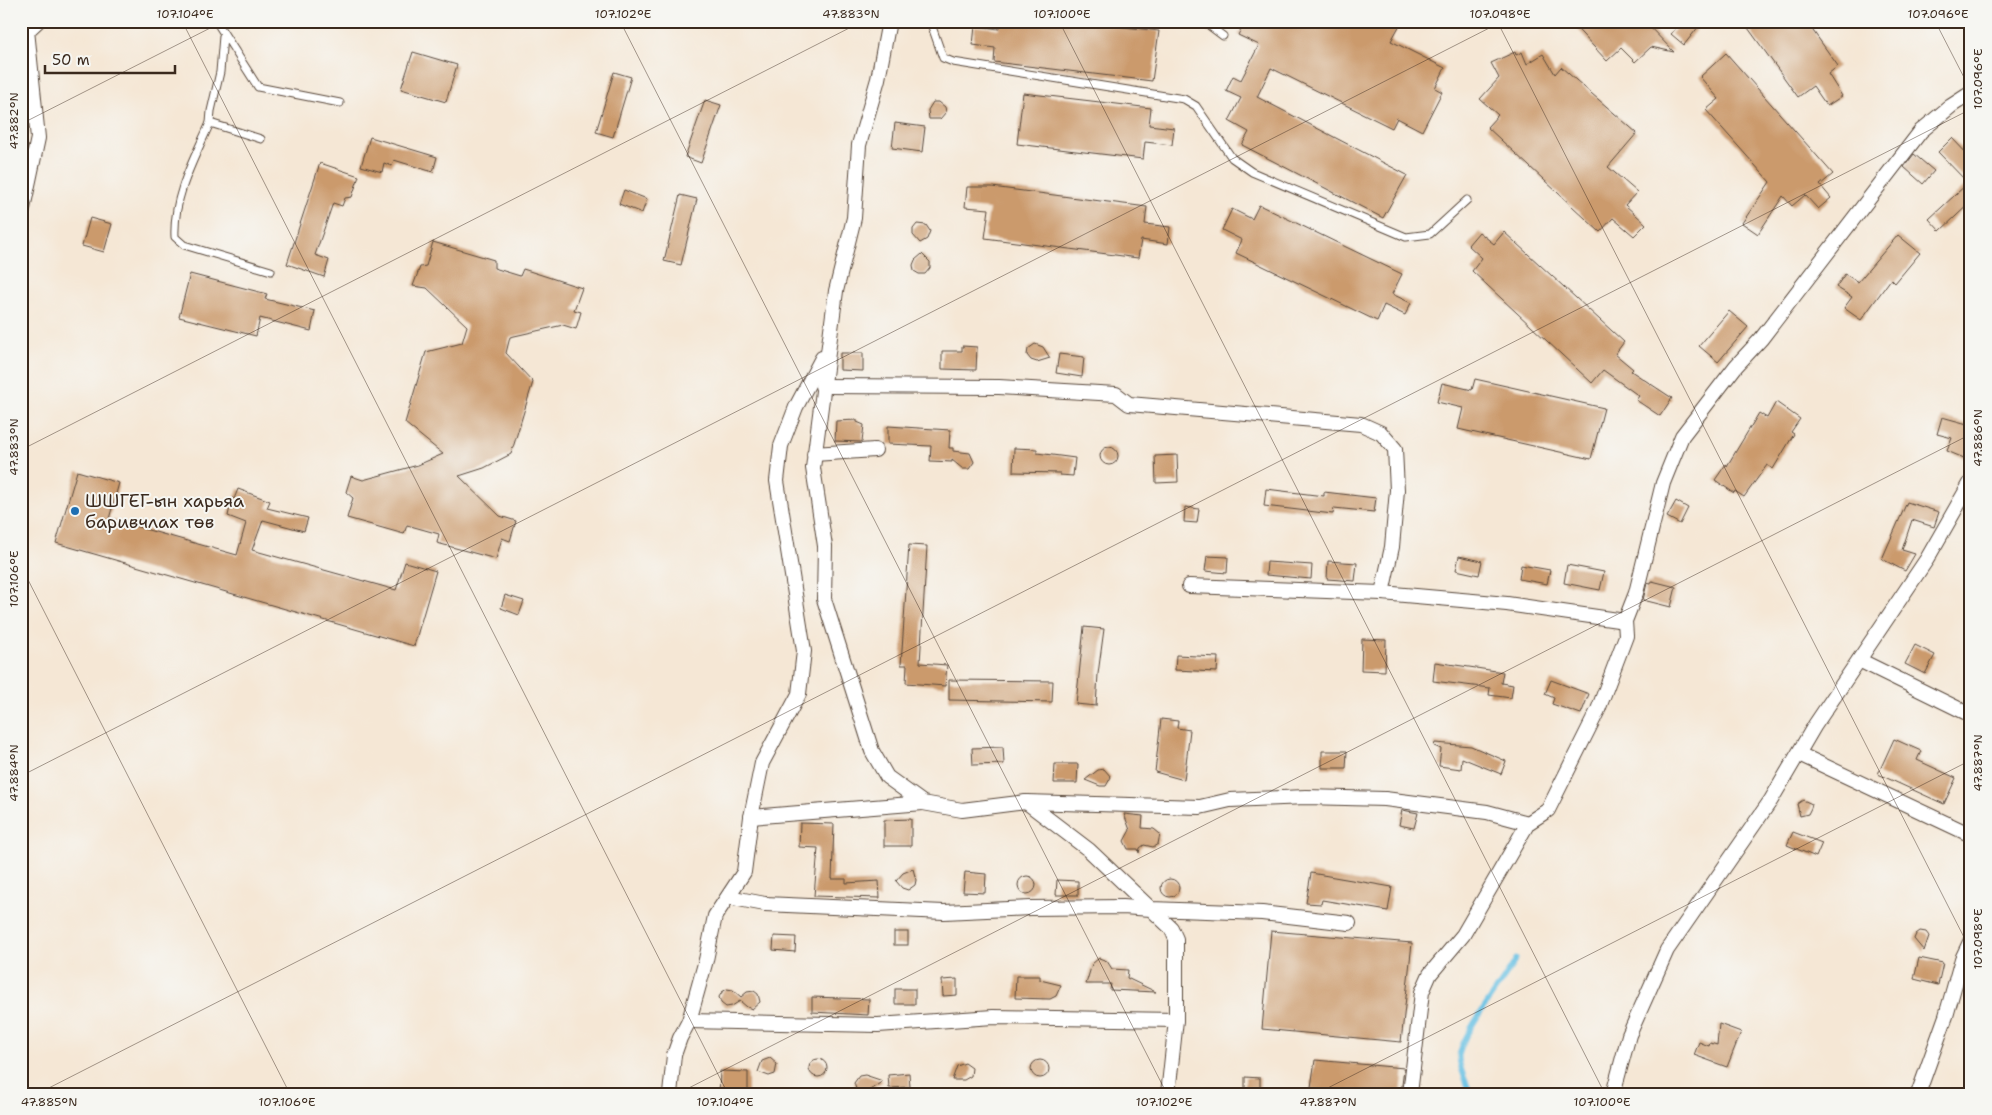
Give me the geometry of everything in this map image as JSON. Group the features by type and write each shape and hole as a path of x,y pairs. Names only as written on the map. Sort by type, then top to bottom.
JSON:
{"street":[{"path":"889,21 878,79 858,145 854,218 836,291 826,349 813,468 825,546 824,600 836,642 860,708 872,751 887,778 923,803"},
{"path":"21,218 38,138 29,29"},
{"path":"1410,1094 1422,992 1430,974 1463,935 1528,823 1548,810 1598,710 1626,636 1624,621 1636,593 1663,483 1682,436 1736,366 1767,332 1921,131 1951,106 1971,93"},
{"path":"670,1094 674,1055 689,1021 706,960 715,916 744,872 751,817 762,763 799,694 804,651 778,481 781,446 796,407 826,349"},
{"path":"822,386 999,386 1116,394 1129,404 1361,424 1381,433 1395,449 1397,490 1394,528 1382,593"},
{"path":"814,454 875,450"},
{"path":"1613,1094 1629,1035 1667,950 1771,800 1815,725 1927,558 1971,482"},
{"path":"1189,586 1382,593 1507,604 1624,621"},
{"path":"1859,660 1971,715"},
{"path":"1799,754 1971,835"},
{"path":"751,817 923,803 962,810 1026,802 1200,807 1230,800 1306,797 1385,799 1487,812 1528,823"},
{"path":"1026,802 1089,850 1171,928 1176,939 1176,1020 1168,1094"},
{"path":"728,897 765,904 934,911 1123,907 1262,913 1349,922"},
{"path":"1918,1094 1946,1016 1962,959 1971,940"},
{"path":"689,1021 878,1025 994,1017 1176,1020"}],"lane":[{"path":"216,21 223,36 258,87 340,102"},
{"path":"930,21 942,58 953,62 1184,99 1196,106 1232,158 1252,172 1406,237 1430,234 1467,200"},
{"path":"1203,21 1222,36"},
{"path":"223,36 220,72 210,123 184,180 174,219 175,237 184,244 271,271"},
{"path":"210,123 261,138"}],"building":[{"path":"999,21 1071,21 1159,31 1152,81 994,62 995,48 973,45 975,26 999,29"},
{"path":"1245,21 1402,21 1391,41 1445,68 1435,88 1442,92 1422,131 1397,118 1392,128 1271,68 1257,97 1407,175 1383,218 1242,145 1249,132 1229,121 1241,98 1226,91 1233,76 1241,80 1259,45 1238,35"},
{"path":"1570,21 1644,21 1674,52 1651,47 1635,62 1621,48 1607,61"},
{"path":"1682,21 1703,21 1684,45 1671,34"},
{"path":"1743,21 1806,21 1838,66 1828,74 1842,96 1827,106 1813,86 1798,97"},
{"path":"413,52 457,65 446,102 401,89"},
{"path":"1515,52 1516,55 1522,52 1527,64 1543,54 1555,74 1561,67 1637,133 1608,167 1637,192 1625,205 1646,224 1634,236 1613,218 1600,232 1487,127 1498,115 1480,99 1499,78 1491,63"},
{"path":"1726,53 1833,174 1820,185 1831,198 1818,209 1805,195 1792,206 1783,196 1758,234 1742,223 1770,182 1706,110 1719,99 1700,77"},
{"path":"614,72 631,77 613,137 596,132"},
{"path":"1023,93 1151,108 1149,125 1174,128 1172,145 1145,142 1143,159 1017,144"},
{"path":"705,100 721,105 701,163 685,157"},
{"path":"933,102 939,102 945,107 946,112 940,119 929,119 928,110"},
{"path":"895,123 925,127 922,152 892,148"},
{"path":"370,137 437,157 433,172 394,160 392,166 384,163 382,172 361,166"},
{"path":"1952,138 1971,158 1971,202 1940,231 1929,219 1968,183 1938,152"},
{"path":"1914,154 1934,171 1923,184 1904,167"},
{"path":"320,163 359,176 352,197 345,198 342,206 333,203 315,255 329,260 324,277 287,264"},
{"path":"967,187 992,187 1147,207 1145,224 1170,227 1168,244 1141,240 1138,258 985,238 989,209 965,207"},
{"path":"624,190 647,199 642,213 619,204"},
{"path":"680,195 697,199 681,265 664,261"},
{"path":"1259,205 1402,274 1392,294 1411,303 1405,315 1384,305 1377,321 1236,253 1242,240 1222,230 1232,209 1252,219"},
{"path":"90,218 112,224 104,252 82,246"},
{"path":"917,224 926,225 930,231 927,239 920,243 913,235 913,229"},
{"path":"1479,232 1494,244 1504,232 1624,342 1615,354 1633,369 1631,371 1672,398 1660,416 1636,400 1639,396 1603,370 1592,383 1472,271 1482,258 1468,245"},
{"path":"1898,235 1920,253 1895,283 1891,279 1861,320 1844,308 1852,297 1836,287 1845,274 1858,282"},
{"path":"433,242 494,260 494,268 520,276 523,269 582,288 574,310 581,312 576,329 563,325 510,337 506,353 533,382 511,454 484,468 459,476 500,516 516,521 510,541 502,538 496,559 437,543 439,534 407,525 404,534 347,518 353,498 346,492 351,476 363,480 418,465 443,454 405,423 426,352 462,343 467,326 427,288 413,286 420,267 426,266"},
{"path":"922,254 930,262 930,268 925,274 919,274 914,271 913,265 915,260"},
{"path":"190,274 267,294 265,299 315,311 311,331 260,318 256,336 179,317"},
{"path":"1729,311 1748,327 1718,362 1699,346"},
{"path":"1035,344 1043,347 1050,358 1037,362 1031,360 1027,355 1028,349"},
{"path":"962,346 977,347 976,370 942,369 942,351 962,351"},
{"path":"840,353 863,353 863,371 840,370"},
{"path":"1059,354 1084,357 1082,377 1056,373"},
{"path":"1475,379 1604,408 1591,459 1458,429 1463,408 1437,402 1442,383 1472,390"},
{"path":"1776,402 1800,419 1791,432 1794,434 1773,469 1767,465 1744,497 1735,491 1734,493 1715,480 1726,464 1727,466 1759,413 1767,418"},
{"path":"1942,417 1971,425 1971,442 1964,458 1947,451 1952,438 1937,434"},
{"path":"857,420 857,422 864,425 862,442 835,441 836,421"},
{"path":"888,426 950,430 949,448 953,448 953,451 970,453 974,462 969,469 963,469 952,460 952,462 930,461 931,446 888,444"},
{"path":"1109,447 1115,450 1118,456 1115,462 1109,465 1103,462 1100,456 1103,450"},
{"path":"1014,448 1037,449 1037,453 1075,458 1073,476 1060,475 1060,473 1013,472"},
{"path":"1177,455 1178,482 1156,483 1155,456"},
{"path":"77,471 119,483 109,519 237,555 246,523 228,516 232,498 234,499 238,489 270,501 267,508 308,518 304,531 263,520 252,550 396,590 405,562 436,571 414,646 56,543"},
{"path":"1266,489 1324,496 1324,492 1376,498 1374,512 1334,508 1333,514 1264,506"},
{"path":"1676,501 1688,508 1680,524 1667,517"},
{"path":"1907,502 1939,512 1934,527 1912,520 1902,550 1915,554 1905,571 1882,559"},
{"path":"1185,507 1199,509 1197,523 1184,522"},
{"path":"909,545 927,546 920,663 947,665 945,686 906,683 907,665 901,665"},
{"path":"1207,556 1228,557 1227,573 1205,571"},
{"path":"1459,556 1482,561 1479,575 1456,570"},
{"path":"1328,561 1357,563 1355,581 1327,579"},
{"path":"1267,562 1312,565 1311,579 1266,575"},
{"path":"1521,565 1550,570 1547,584 1519,579"},
{"path":"1567,565 1604,572 1600,590 1564,583"},
{"path":"1652,581 1676,587 1671,607 1643,600 1647,583 1651,584"},
{"path":"505,595 524,601 519,615 501,608"},
{"path":"1084,627 1104,629 1096,706 1076,704"},
{"path":"1362,639 1386,640 1385,671 1361,670"},
{"path":"1915,645 1935,655 1925,674 1905,664"},
{"path":"1176,655 1218,657 1217,672 1175,670"},
{"path":"1435,662 1503,672 1501,683 1513,685 1511,698 1489,695 1490,688 1433,681"},
{"path":"949,680 1053,681 1052,702 949,700"},
{"path":"1551,680 1589,694 1581,714 1552,704 1554,698 1545,694"},
{"path":"1161,719 1178,721 1177,728 1190,730 1184,780 1155,772"},
{"path":"1894,739 1921,751 1917,760 1956,778 1944,804 1878,774"},
{"path":"1435,743 1471,746 1506,761 1501,774 1462,758 1461,769 1439,766 1441,749 1434,746"},
{"path":"1003,747 1004,764 973,765 972,748"},
{"path":"1322,751 1347,751 1346,768 1322,768"},
{"path":"1055,764 1078,764 1077,783 1054,783"},
{"path":"1104,769 1111,777 1106,786 1100,786 1085,780 1098,770"},
{"path":"1803,800 1812,804 1808,814 1800,816 1797,804"},
{"path":"1402,810 1418,813 1414,828 1399,825"},
{"path":"1124,814 1143,816 1142,828 1154,829 1160,834 1158,844 1153,847 1144,845 1140,848 1139,853 1138,849 1128,849 1124,841 1130,830"},
{"path":"911,819 911,846 884,846 884,820"},
{"path":"800,823 834,824 832,879 846,879 846,883 879,881 880,898 814,896 818,848 799,847"},
{"path":"1793,832 1822,843 1816,857 1787,845"},
{"path":"913,869 916,880 915,885 908,890 902,888 896,881 903,873"},
{"path":"965,872 986,874 985,893 963,892"},
{"path":"1311,873 1392,887 1388,911 1322,900 1321,904 1306,903"},
{"path":"1027,876 1033,879 1036,885 1033,891 1027,894 1021,891 1018,885 1021,879"},
{"path":"1170,879 1176,882 1179,888 1176,894 1170,897 1164,894 1161,888 1164,882"},
{"path":"1057,880 1078,881 1078,895 1056,895"},
{"path":"1271,931 1412,943 1401,1042 1262,1029"},
{"path":"1920,931 1926,932 1929,936 1924,951 1914,939"},
{"path":"894,932 908,932 908,945 894,945"},
{"path":"774,936 796,937 795,952 773,950"},
{"path":"1099,958 1107,961 1112,969 1128,970 1127,978 1156,992 1110,990 1111,984 1086,984 1092,964"},
{"path":"1919,958 1943,963 1938,985 1914,979"},
{"path":"1016,976 1040,976 1040,980 1061,985 1056,996 1050,999 1015,998"},
{"path":"957,979 957,995 943,996 942,980"},
{"path":"727,989 733,990 741,997 747,992 754,991 758,994 760,1002 752,1009 740,1001 726,1007 721,1003 719,997"},
{"path":"895,989 915,989 915,1004 895,1004"},
{"path":"812,997 869,999 868,1015 812,1012"},
{"path":"1719,1024 1741,1032 1727,1067 1694,1055 1699,1042 1709,1046 1710,1043 1717,1045"},
{"path":"770,1058 777,1064 775,1074 769,1076 758,1072 762,1061"},
{"path":"818,1059 824,1062 827,1068 824,1074 818,1077 812,1074 809,1068 812,1062"},
{"path":"1040,1060 1046,1063 1049,1069 1046,1075 1040,1078 1034,1075 1031,1069 1034,1063"},
{"path":"1315,1060 1404,1068 1401,1094 1310,1094"},
{"path":"965,1063 972,1068 971,1076 964,1080 952,1080 957,1066"},
{"path":"720,1071 748,1072 748,1094 719,1094"},
{"path":"909,1073 910,1087 889,1088 888,1075"},
{"path":"865,1075 883,1081 867,1092 861,1092 856,1089 854,1083 859,1076"},
{"path":"1245,1077 1260,1078 1260,1094 1245,1094"}],"waterway":[{"path":"1471,1094 1459,1061 1461,1047 1474,1022 1516,959"}],"place":[{"name":"ШШГЕГ-ын харьяа баривчлах төв","path":"75,511"}]}
